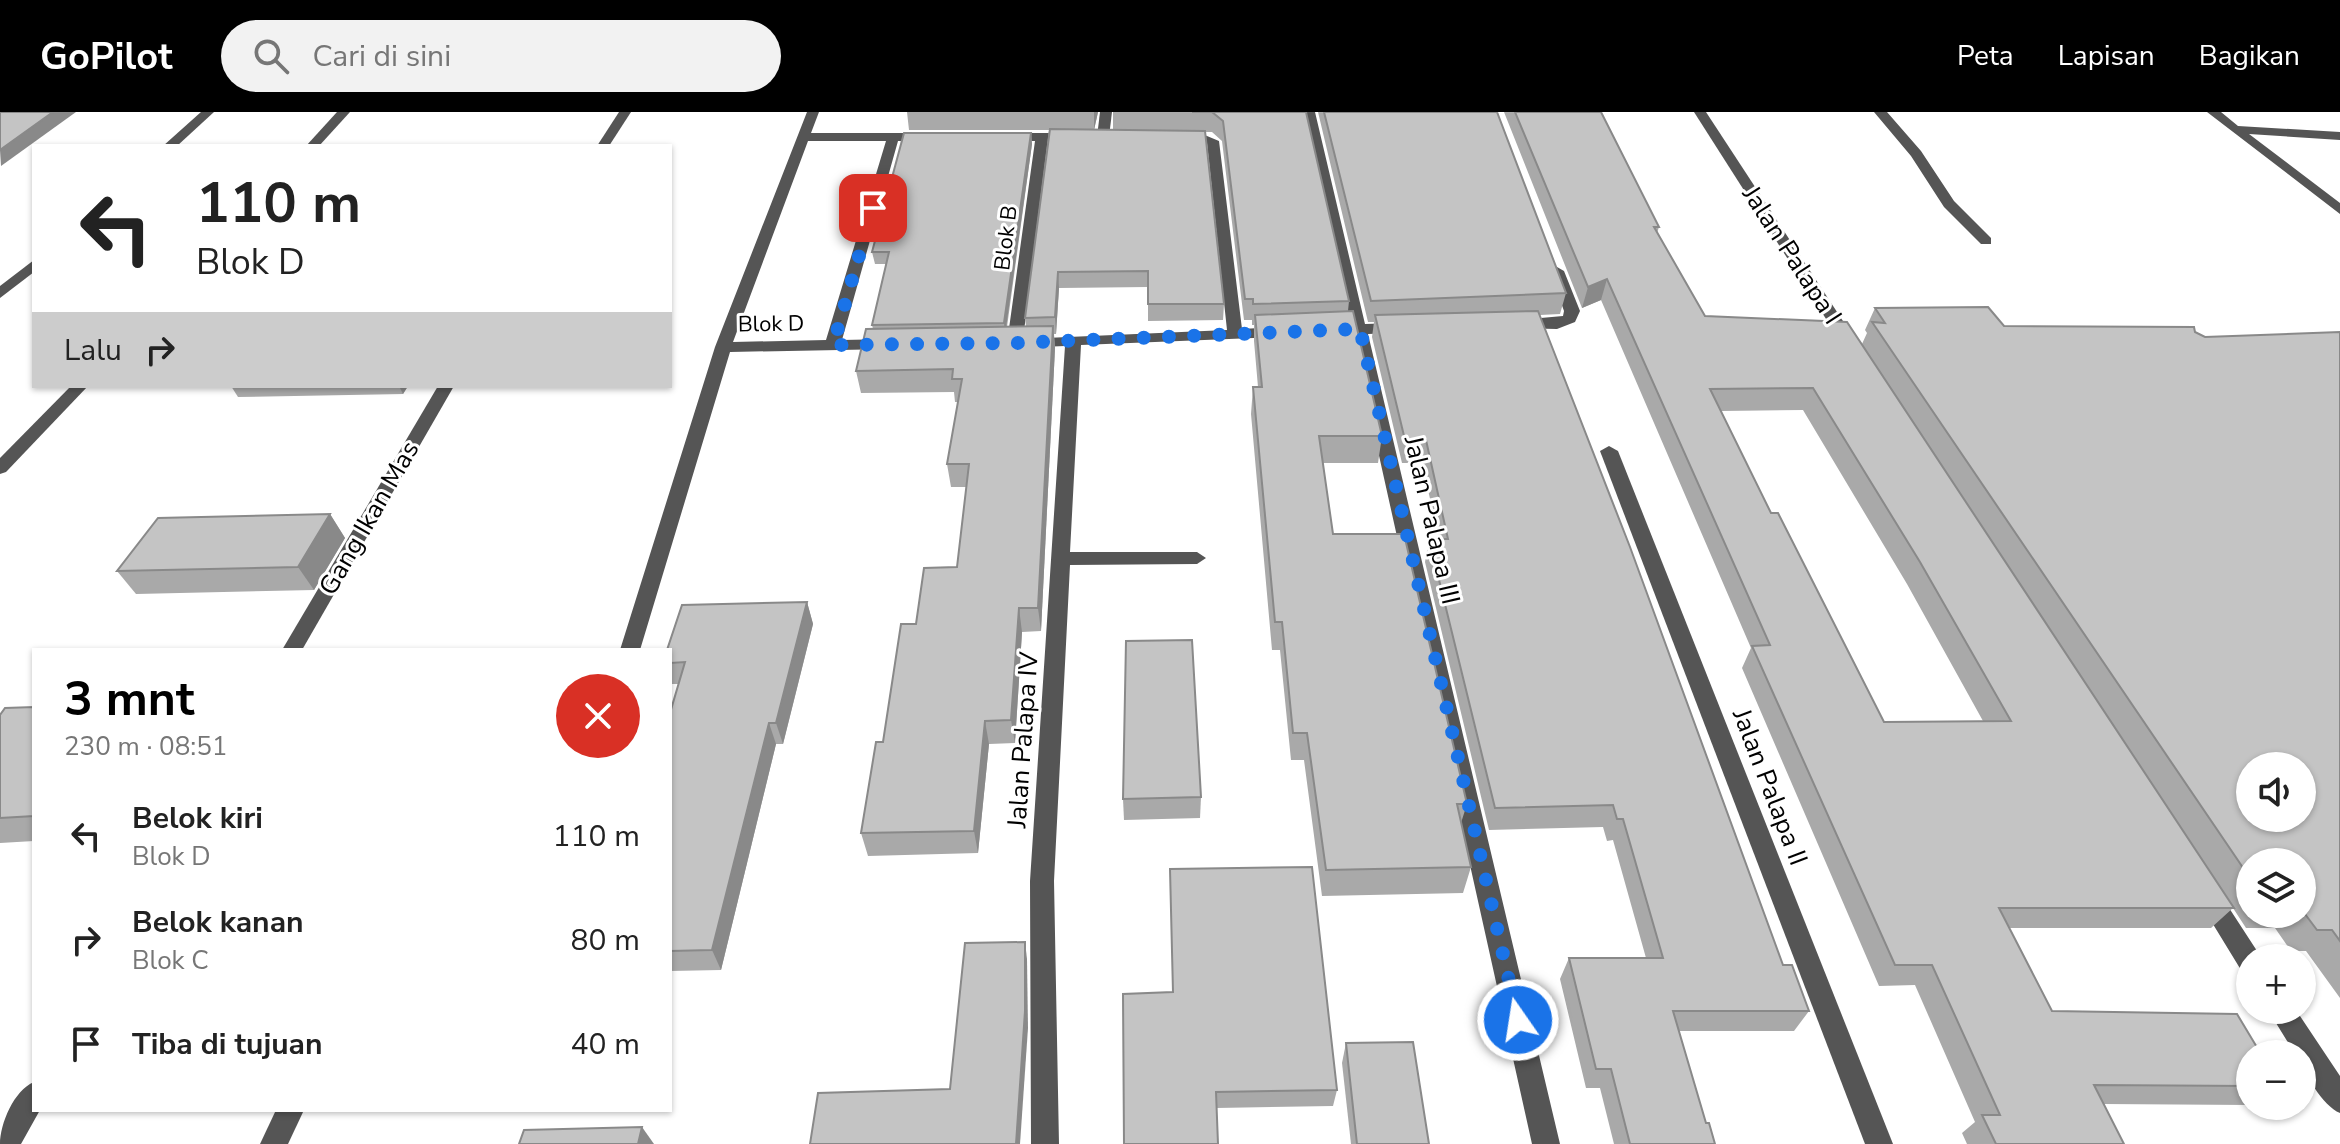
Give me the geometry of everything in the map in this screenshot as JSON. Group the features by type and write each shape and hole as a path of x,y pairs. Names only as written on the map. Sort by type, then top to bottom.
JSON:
{"street":[{"path":"171,144 208,112"},
{"path":"314,144 344,112"},
{"path":"604,144 625,112"},
{"name":"Blok D","path":"813,112 723,347 909,344"},
{"path":"1103,137 1106,112"},
{"name":"Jalan Palapa III","path":"1309,112 1546,1144"},
{"name":"Jalan Palapa I","path":"1700,112 1862,363"},
{"path":"1880,112 1916,154 1949,204 1986,241"},
{"path":"2213,112 2340,210"},
{"path":"2234,129 2340,136"},
{"path":"1165,136 1195,135 1213,141 1235,333"},
{"path":"804,137 938,137"},
{"path":"833,345 893,137"},
{"path":"982,137 1119,137"},
{"name":"Blok B","path":"1042,137 1007,343 1073,341"},
{"path":"1496,326 1557,324 1570,319 1572,311 1550,254"},
{"path":"0,294 32,266"},
{"path":"1073,341 1421,328"},
{"name":"Jalan Palapa IV","path":"1045,1144 1042,881 1063,559 1073,341"},
{"path":"631,648 723,347"},
{"path":"0,468 78,388"},
{"name":"Gang Ikan Mas","path":"293,648 445,388"},
{"name":"Jalan Palapa II","path":"1609,451 1879,1144"},
{"path":"1063,559 1197,558"},
{"path":"2199,883 2238,944"},
{"path":"2290,1024 2340,1100"},
{"path":"6,1144 32,1098"},
{"path":"274,1144 289,1112"}],"building":[{"path":"0,112 53,112 0,150"},
{"path":"1212,112 1306,112 1349,301 1253,304 1253,299 1245,299 1223,121"},
{"path":"1324,112 1497,112 1566,293 1371,301"},
{"path":"1515,112 1601,112 1659,227 1654,227 1705,316 1847,322 2234,908 1999,908 2052,1011 2236,1014 2236,1024 2243,1024 2253,1040 2236,1040 2236,1086 2094,1085 2124,1144 1996,1144 1982,1115 2000,1115 1932,965 1895,965 1752,646 1770,645 1607,279 1588,287","holes":["1813,388 1920,562 2011,721 1884,722 1778,513 1771,513 1710,389"]},
{"path":"1050,129 1205,131 1224,304 1148,304 1148,271 1058,272 1055,317 1025,318"},
{"path":"904,133 1031,133 1004,323 872,325 889,252 872,252"},
{"path":"1988,307 2004,326 2194,327 2195,332 2205,337 2340,332 2340,941 2332,930 2316,928 2316,848 2236,848 2236,857 1872,322 1885,323 1875,308"},
{"path":"1353,311 1382,436 1319,436 1333,534 1404,534 1467,804 1457,804 1471,867 1326,870 1307,733 1293,733 1282,622 1275,622 1253,387 1262,387 1255,315"},
{"path":"1538,311 1630,547 1783,965 1792,965 1809,1011 1673,1011 1715,1144 1630,1144 1611,1069 1596,1069 1569,958 1663,958 1623,819 1617,819 1613,805 1495,808 1429,539 1448,539 1426,440 1405,440 1375,315"},
{"path":"1053,326 1038,608 1019,608 1011,720 985,721 974,831 861,833 876,742 883,742 901,624 916,624 924,568 957,567 969,464 947,464 962,379 952,379 953,369 856,371 866,329"},
{"path":"330,514 298,567 117,571 158,518"},
{"path":"807,602 776,723 769,723 712,950 672,951 672,706 685,662 672,663 672,648 668,648 682,605"},
{"path":"1192,640 1201,797 1123,799 1126,641"},
{"path":"32,707 32,816 0,818 0,715 5,708"},
{"path":"1312,867 1337,1090 1216,1092 1218,1144 1124,1144 1123,994 1173,992 1170,869"},
{"path":"1025,942 1025,1011 1016,1144 810,1144 818,1093 950,1089 965,943"},
{"path":"1413,1042 1429,1144 1357,1144 1346,1043"},
{"path":"642,1127 638,1144 519,1144 524,1130"}],"route":[{"path":"873,208 833,345 1015,343 1360,329 1518,1020"}]}
